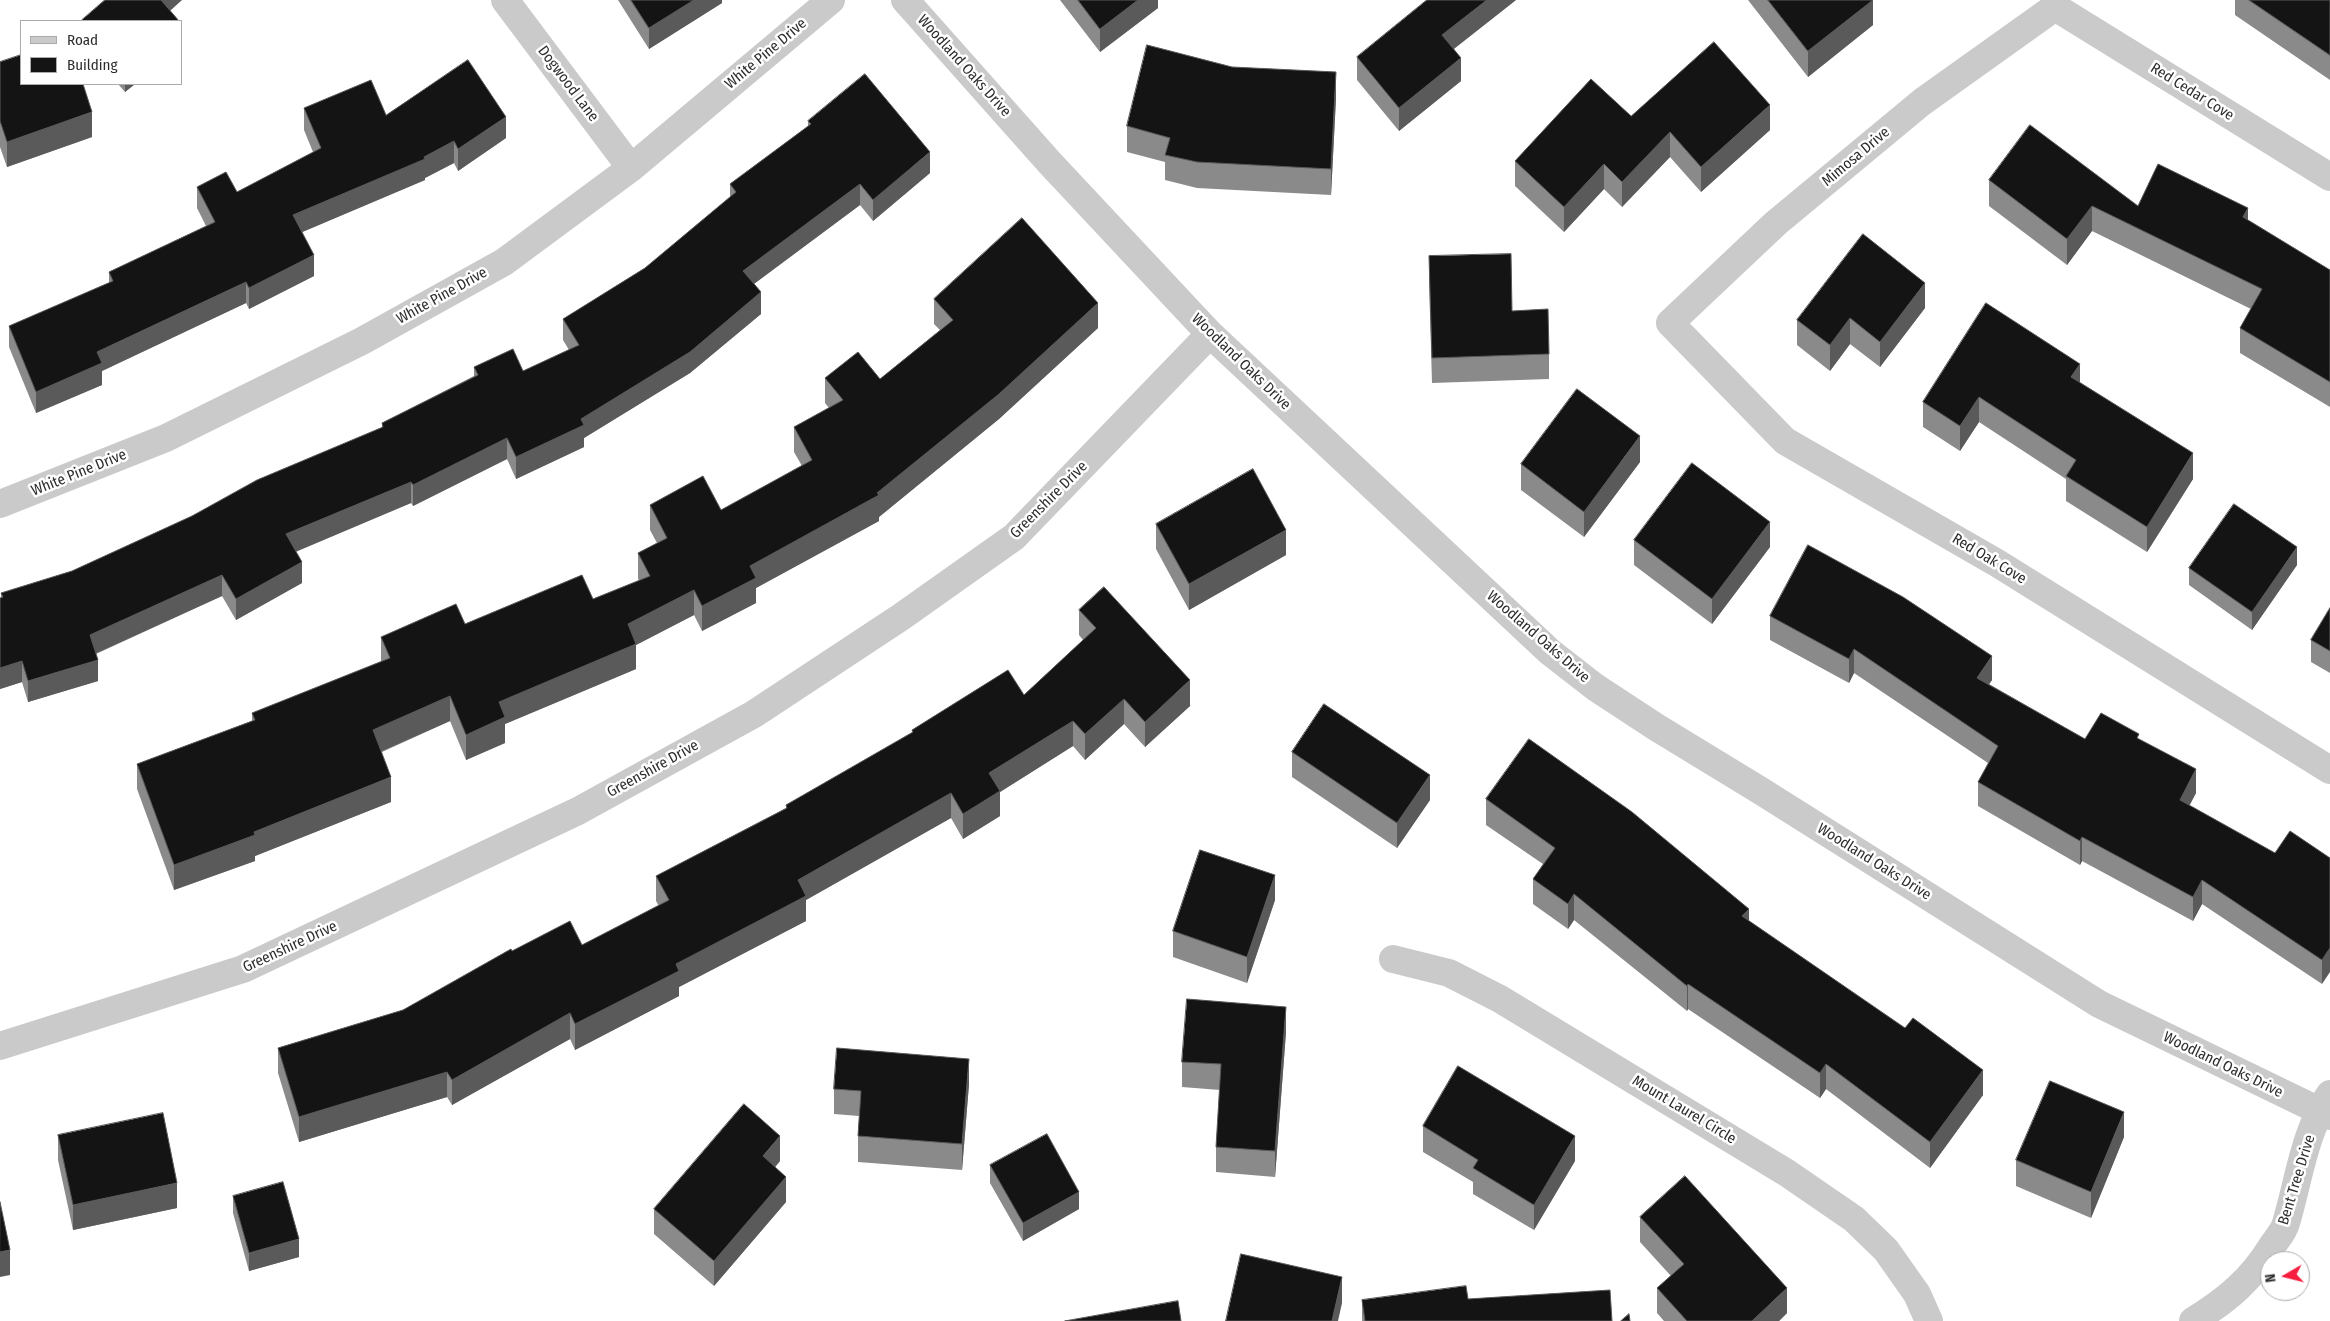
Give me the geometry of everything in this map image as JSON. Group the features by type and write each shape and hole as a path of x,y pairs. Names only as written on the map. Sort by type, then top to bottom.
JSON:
{"street":[{"name":"Dogwood Lane","path":"505,0 631,168"},
{"name":"White Pine Drive","path":"0,504 166,438 362,341 504,262 631,168 831,0"},
{"name":"Woodland Oaks Drive","path":"905,0 1049,162 1210,334 1550,652 1595,687 1656,728 1769,796 2099,1004 2326,1107"},
{"name":"Red Cedar Cove","path":"2054,7 2330,177"},
{"name":"Mimosa Drive","path":"1670,323 1776,223 1906,115 2054,7"},
{"name":"Red Oak Cove","path":"1670,323 1785,441 1997,563 2330,770"},
{"name":"Greenshire Drive","path":"0,1046 243,969 578,811 754,714 901,617 1014,537 1210,334"},
{"name":"Mount Laurel Circle","path":"1392,959 1449,973 1500,998 1787,1172 1854,1219 1886,1250 1917,1294 1930,1321"},
{"name":"Bent Tree Drive","path":"2193,1321 2224,1302 2259,1268 2285,1226 2298,1175 2326,1107"}],"building":[{"path":"105,0 161,0 178,20 82,20"},
{"path":"631,0 694,0 649,28"},
{"path":"1078,0 1138,0 1100,29"},
{"path":"1427,0 1487,0 1442,35 1461,58 1399,108 1357,57"},
{"path":"1768,0 1873,0 1808,51"},
{"path":"2249,0 2330,0 2330,55"},
{"path":"1714,42 1770,105 1701,167 1670,132 1622,182 1604,164 1564,207 1515,161 1591,79 1631,116"},
{"path":"1147,45 1232,67 1336,72 1331,169 1197,162 1165,155 1170,138 1127,126"},
{"path":"20,55 20,85 83,85 92,112 7,142 0,121 0,62"},
{"path":"468,60 506,117 458,149 454,141 424,157 425,159 293,215 314,255 249,288 246,282 97,352 102,363 36,392 9,326 113,281 109,272 215,222 197,187 226,172 237,192 321,148 304,108 371,80 386,115"},
{"path":"865,74 930,152 873,200 860,184 743,271 761,292 690,352 581,419 584,425 516,457 507,438 413,485 411,482 286,534 302,562 236,599 222,575 90,635 98,660 28,681 22,661 0,668 0,598 3,597 1,593 72,571 192,516 257,480 383,427 382,423 478,375 474,367 513,349 523,371 579,345 563,319 645,268 736,192 730,184 811,124 808,121"},
{"path":"2030,125 2138,206 2158,164 2248,208 2243,217 2330,270 2330,382 2240,328 2262,289 2092,206 2067,239 1989,180"},
{"path":"1022,218 1098,303 999,394 877,493 879,495 750,566 756,578 702,606 694,590 628,624 636,644 499,702 505,717 466,735 450,696 373,730 391,777 254,832 255,835 174,865 137,764 255,720 252,713 390,658 381,637 456,604 465,624 582,575 593,599 650,576 638,553 667,538 650,505 703,476 721,510 812,460 794,427 843,400 825,378 858,352 880,379 953,320 934,299"},
{"path":"1863,234 1925,283 1880,342 1850,318 1830,345 1797,320"},
{"path":"1511,254 1512,311 1548,309 1549,354 1432,358 1429,256"},
{"path":"1986,303 2080,364 2071,377 2193,453 2147,527 2066,476 2076,460 1979,397 1960,426 1923,402"},
{"path":"1577,389 1640,436 1584,512 1521,464"},
{"path":"1692,463 1770,522 1712,599 1634,540"},
{"path":"1253,469 1286,530 1189,584 1156,524"},
{"path":"2234,504 2297,547 2252,612 2189,568"},
{"path":"1808,545 1903,597 1992,656 1977,678 2085,739 2101,713 2139,734 2137,738 2196,769 2180,800 2275,853 2290,831 2330,858 2330,948 2322,960 2202,880 2193,897 2082,837 2080,841 1978,782 1998,746 1854,649 1849,659 1770,616"},
{"path":"1104,587 1190,680 1145,722 1124,699 1085,734 1073,721 989,773 1000,791 963,814 951,793 798,880 806,896 676,964 679,971 575,1024 570,1013 452,1080 447,1072 299,1117 278,1048 403,1010 511,949 512,951 570,921 582,945 669,900 656,876 787,808 786,805 913,732 912,730 1008,670 1024,695 1096,628 1079,610"},
{"path":"2330,608 2330,651 2311,640"},
{"path":"1324,704 1430,775 1397,823 1292,752"},
{"path":"1529,739 1632,812 1749,909 1742,916 1905,1028 1913,1018 1983,1070 1930,1142 1826,1064 1820,1073 1688,984 1687,986 1574,894 1568,904 1533,879 1555,848 1486,799"},
{"path":"1200,850 1275,875 1247,957 1173,931"},
{"path":"1187,999 1286,1007 1275,1151 1216,1147 1221,1064 1182,1062"},
{"path":"837,1048 969,1059 962,1144 858,1136 861,1091 834,1089"},
{"path":"1458,1066 1575,1136 1534,1205 1473,1168 1478,1160 1423,1126"},
{"path":"2050,1081 2124,1112 2091,1192 2016,1160"},
{"path":"744,1104 780,1136 763,1156 786,1177 714,1261 654,1209"},
{"path":"163,1113 177,1183 73,1205 58,1135"},
{"path":"1047,1134 1079,1192 1023,1223 990,1165"},
{"path":"1685,1176 1787,1288 1752,1321 1687,1321 1657,1288 1684,1264 1640,1217"},
{"path":"283,1182 299,1239 249,1253 233,1196"},
{"path":"0,1202 10,1250 0,1252"},
{"path":"1241,1254 1342,1277 1332,1321 1226,1321"},
{"path":"1466,1286 1468,1299 1610,1290 1612,1321 1365,1321 1362,1300"},
{"path":"1178,1301 1181,1321 1065,1321"},
{"path":"1629,1314 1630,1321 1621,1321"}]}
